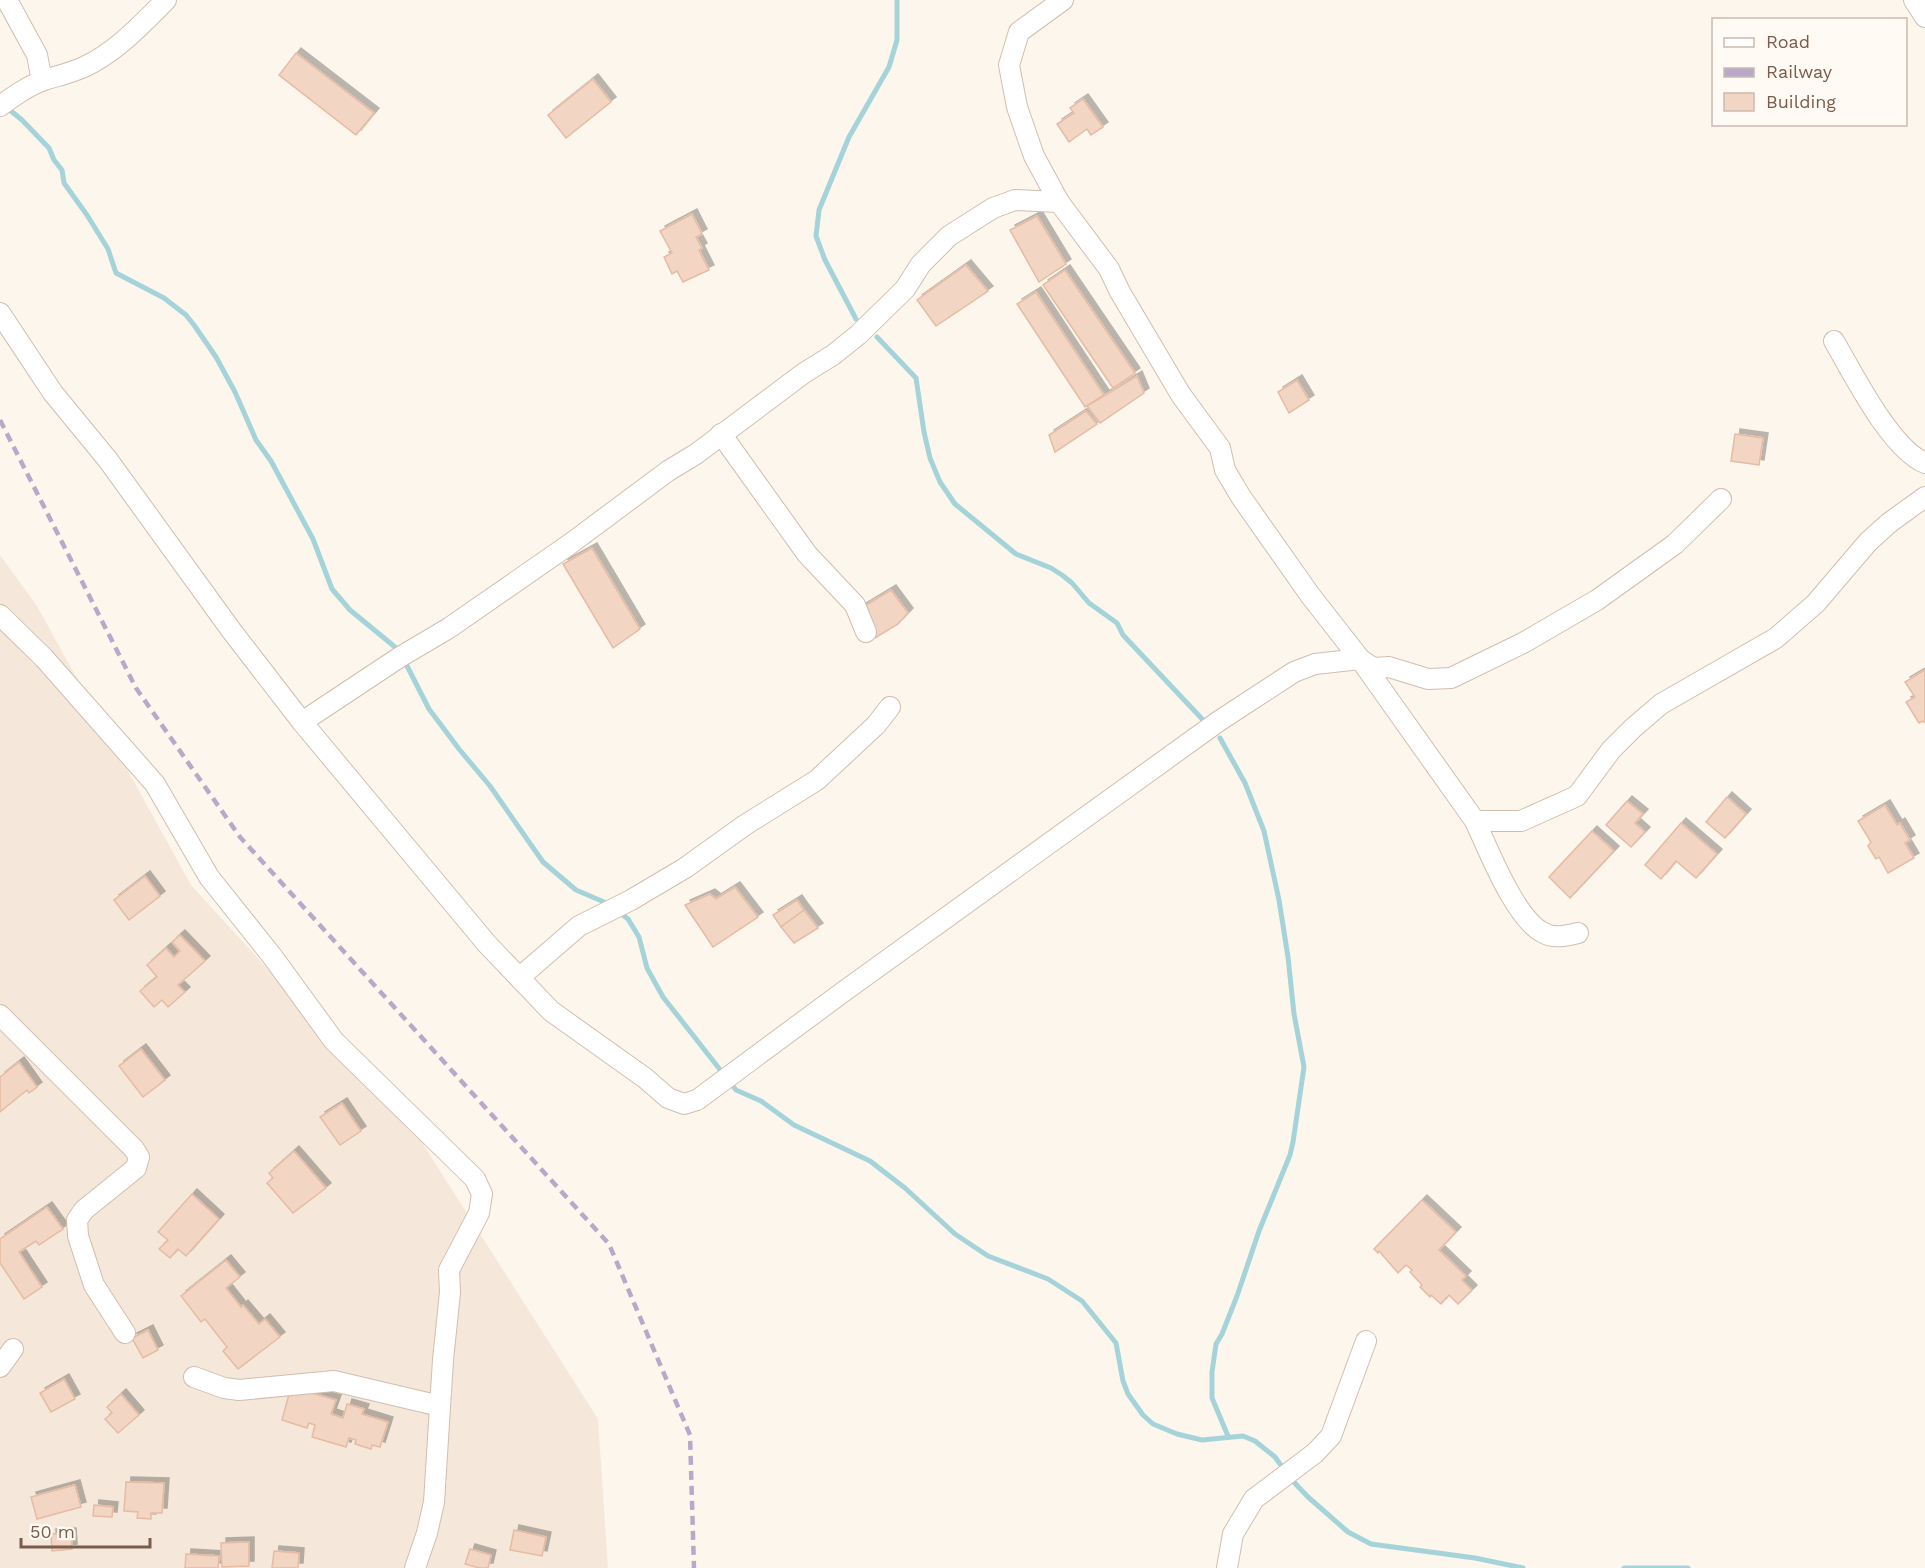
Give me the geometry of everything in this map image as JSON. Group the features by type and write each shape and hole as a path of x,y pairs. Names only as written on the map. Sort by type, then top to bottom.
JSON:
{"street":[{"path":"7,0 37,55 42,81"},
{"path":"0,106 18,93 42,81 85,67 106,54 131,34 166,0"},
{"path":"1063,0 1019,32 1009,65 1017,107 1034,156 1059,202 1109,269 1120,292 1181,395 1220,448 1225,470 1241,497 1475,821 1515,902 1542,933 1559,937 1578,933"},
{"path":"1914,0 1925,17"},
{"path":"302,722 400,657 449,628 570,544 668,471 696,454 804,373 833,355 905,289 921,264 949,236 1005,203 1015,200 1059,202"},
{"path":"0,313 53,393 108,460 231,630 302,722 487,944 551,1011 645,1078 668,1098 684,1104 697,1100 1228,715 1294,672 1316,664 1360,659 1373,668 1389,667 1428,679 1451,678 1523,643 1597,600 1675,544 1721,499"},
{"path":"1834,341 1884,424 1900,445 1916,459 1925,463"},
{"path":"721,434 807,554 855,605 866,632"},
{"path":"1475,821 1521,821 1577,796 1611,750 1654,710 1776,638 1816,603 1868,542 1889,523 1925,497"},
{"path":"0,615 44,658 155,784 209,877 272,956 334,1041 475,1179 482,1194 479,1213 449,1270 450,1292 434,1502 427,1533 415,1568"},
{"path":"520,977 579,926 631,900 685,868 745,825 817,780 876,725 890,707"},
{"path":"0,1015 134,1149 139,1157 136,1168 84,1210 77,1220 78,1236 94,1285 125,1333"},
{"path":"1227,1568 1233,1534 1254,1500 1315,1453 1331,1436 1366,1341"},
{"path":"0,1367 13,1349"},
{"path":"194,1377 224,1388 239,1390 334,1381 440,1406"}],"shaded area":[{"path":"0,555 37,606 191,885 412,1127 598,1419 608,1568 0,1568"}],"building":[{"path":"296,53 374,113 356,135 279,75"},
{"path":"593,79 611,102 566,138 548,115"},
{"path":"1083,99 1103,127 1091,135 1087,129 1069,142 1057,124 1074,113 1070,108"},
{"path":"692,214 702,234 696,237 702,248 699,250 709,270 683,282 677,271 672,274 664,257 672,253 660,231"},
{"path":"1037,216 1066,264 1039,282 1010,230"},
{"path":"966,265 988,291 936,326 917,300"},
{"path":"1065,270 1135,373 1113,388 1043,285"},
{"path":"1036,292 1104,395 1085,407 1017,304"},
{"path":"1137,376 1144,393 1100,423 1087,406"},
{"path":"1297,380 1309,400 1289,413 1278,392"},
{"path":"1086,411 1097,424 1055,452 1049,435"},
{"path":"1735,434 1763,438 1759,465 1731,461"},
{"path":"592,548 640,629 613,648 563,564"},
{"path":"891,590 908,613 898,624 875,638 858,610"},
{"path":"1925,670 1925,723 1923,721 1919,723 1906,702 1915,697 1905,682"},
{"path":"1727,797 1746,814 1725,838 1706,822"},
{"path":"1627,801 1643,814 1635,823 1645,832 1631,847 1606,825"},
{"path":"1885,805 1897,825 1900,823 1910,840 1905,843 1914,858 1888,873 1879,857 1876,859 1868,846 1871,842 1858,821"},
{"path":"1681,823 1717,854 1696,878 1676,861 1661,879 1645,865"},
{"path":"1592,831 1614,851 1570,898 1549,877"},
{"path":"145,876 160,896 129,920 114,900"},
{"path":"735,887 758,917 713,947 685,905 710,894 716,899"},
{"path":"797,900 804,910 781,927 773,915"},
{"path":"804,910 818,928 794,943 781,927"},
{"path":"180,935 205,961 178,985 185,992 168,1007 162,1000 154,1007 140,991 157,977 147,965 166,948 174,957 180,951 172,942"},
{"path":"141,1049 165,1080 143,1097 119,1066"},
{"path":"19,1062 37,1087 29,1093 27,1090 0,1112 0,1077"},
{"path":"342,1103 361,1131 340,1145 320,1117"},
{"path":"294,1151 326,1188 293,1213 267,1183 273,1178 269,1173"},
{"path":"192,1194 219,1219 186,1256 178,1249 170,1258 159,1249 168,1240 158,1232"},
{"path":"1422,1200 1456,1232 1439,1250 1466,1276 1462,1280 1472,1290 1458,1304 1449,1295 1441,1304 1431,1295 1430,1297 1410,1272 1412,1270 1406,1265 1398,1273 1379,1251 1378,1253 1374,1249"},
{"path":"47,1207 63,1229 39,1245 36,1241 19,1252 42,1287 24,1299 0,1263 0,1239"},
{"path":"226,1260 240,1277 226,1288 259,1324 265,1319 280,1337 238,1369 223,1351 227,1347 205,1319 201,1322 181,1296"},
{"path":"148,1330 158,1350 143,1358 132,1338"},
{"path":"64,1379 75,1399 51,1412 40,1393"},
{"path":"291,1387 336,1400 331,1414 343,1418 347,1404 364,1409 362,1414 388,1422 380,1447 372,1445 371,1449 355,1444 356,1440 349,1438 346,1447 312,1437 315,1425 309,1423 307,1428 282,1420"},
{"path":"121,1394 139,1415 118,1433 105,1419 112,1413 107,1407"},
{"path":"126,1482 164,1483 162,1513 151,1513 151,1519 137,1518 138,1512 124,1511"},
{"path":"75,1485 81,1507 37,1519 31,1497"},
{"path":"94,1505 113,1507 112,1517 93,1516"},
{"path":"514,1530 546,1537 542,1556 510,1550"},
{"path":"71,1533 72,1549 52,1551 51,1534"},
{"path":"249,1542 249,1566 222,1567 221,1543"},
{"path":"470,1549 491,1555 488,1568 465,1564"},
{"path":"274,1551 299,1553 298,1568 272,1568"},
{"path":"186,1554 219,1556 218,1568 185,1568"}],"waterway":[{"path":"856,319 825,260 816,236 819,210 849,137 889,67 897,40 897,0"},
{"path":"6,107 49,148 54,160 62,170 64,183 108,249 116,273 164,298 186,315 216,357 235,392 256,440 271,461 313,539 332,589 350,610 395,647 429,709 490,786 543,862 576,890 611,905"},
{"path":"877,337 916,378 930,458 940,482 955,504 1016,554 1051,568 1072,583 1089,603 1117,623 1123,635 1204,721"},
{"path":"1220,738 1245,783 1264,831 1279,900 1294,1014 1304,1067 1290,1155 1259,1231 1237,1296 1216,1344 1212,1372 1212,1398 1228,1436"},
{"path":"618,911 628,919 639,937 647,968 663,997 736,1090 761,1101 794,1125 870,1161 905,1188 955,1234 988,1256 1048,1279 1082,1301 1116,1343 1123,1381 1128,1394 1143,1415 1153,1424 1177,1434 1202,1440 1243,1436 1255,1441 1275,1457 1308,1497 1348,1532 1371,1544 1475,1558 1523,1568"},
{"path":"1624,1568 1688,1568"}],"railway":[{"path":"0,420 136,688 240,837 609,1244 690,1435 694,1568"}]}
